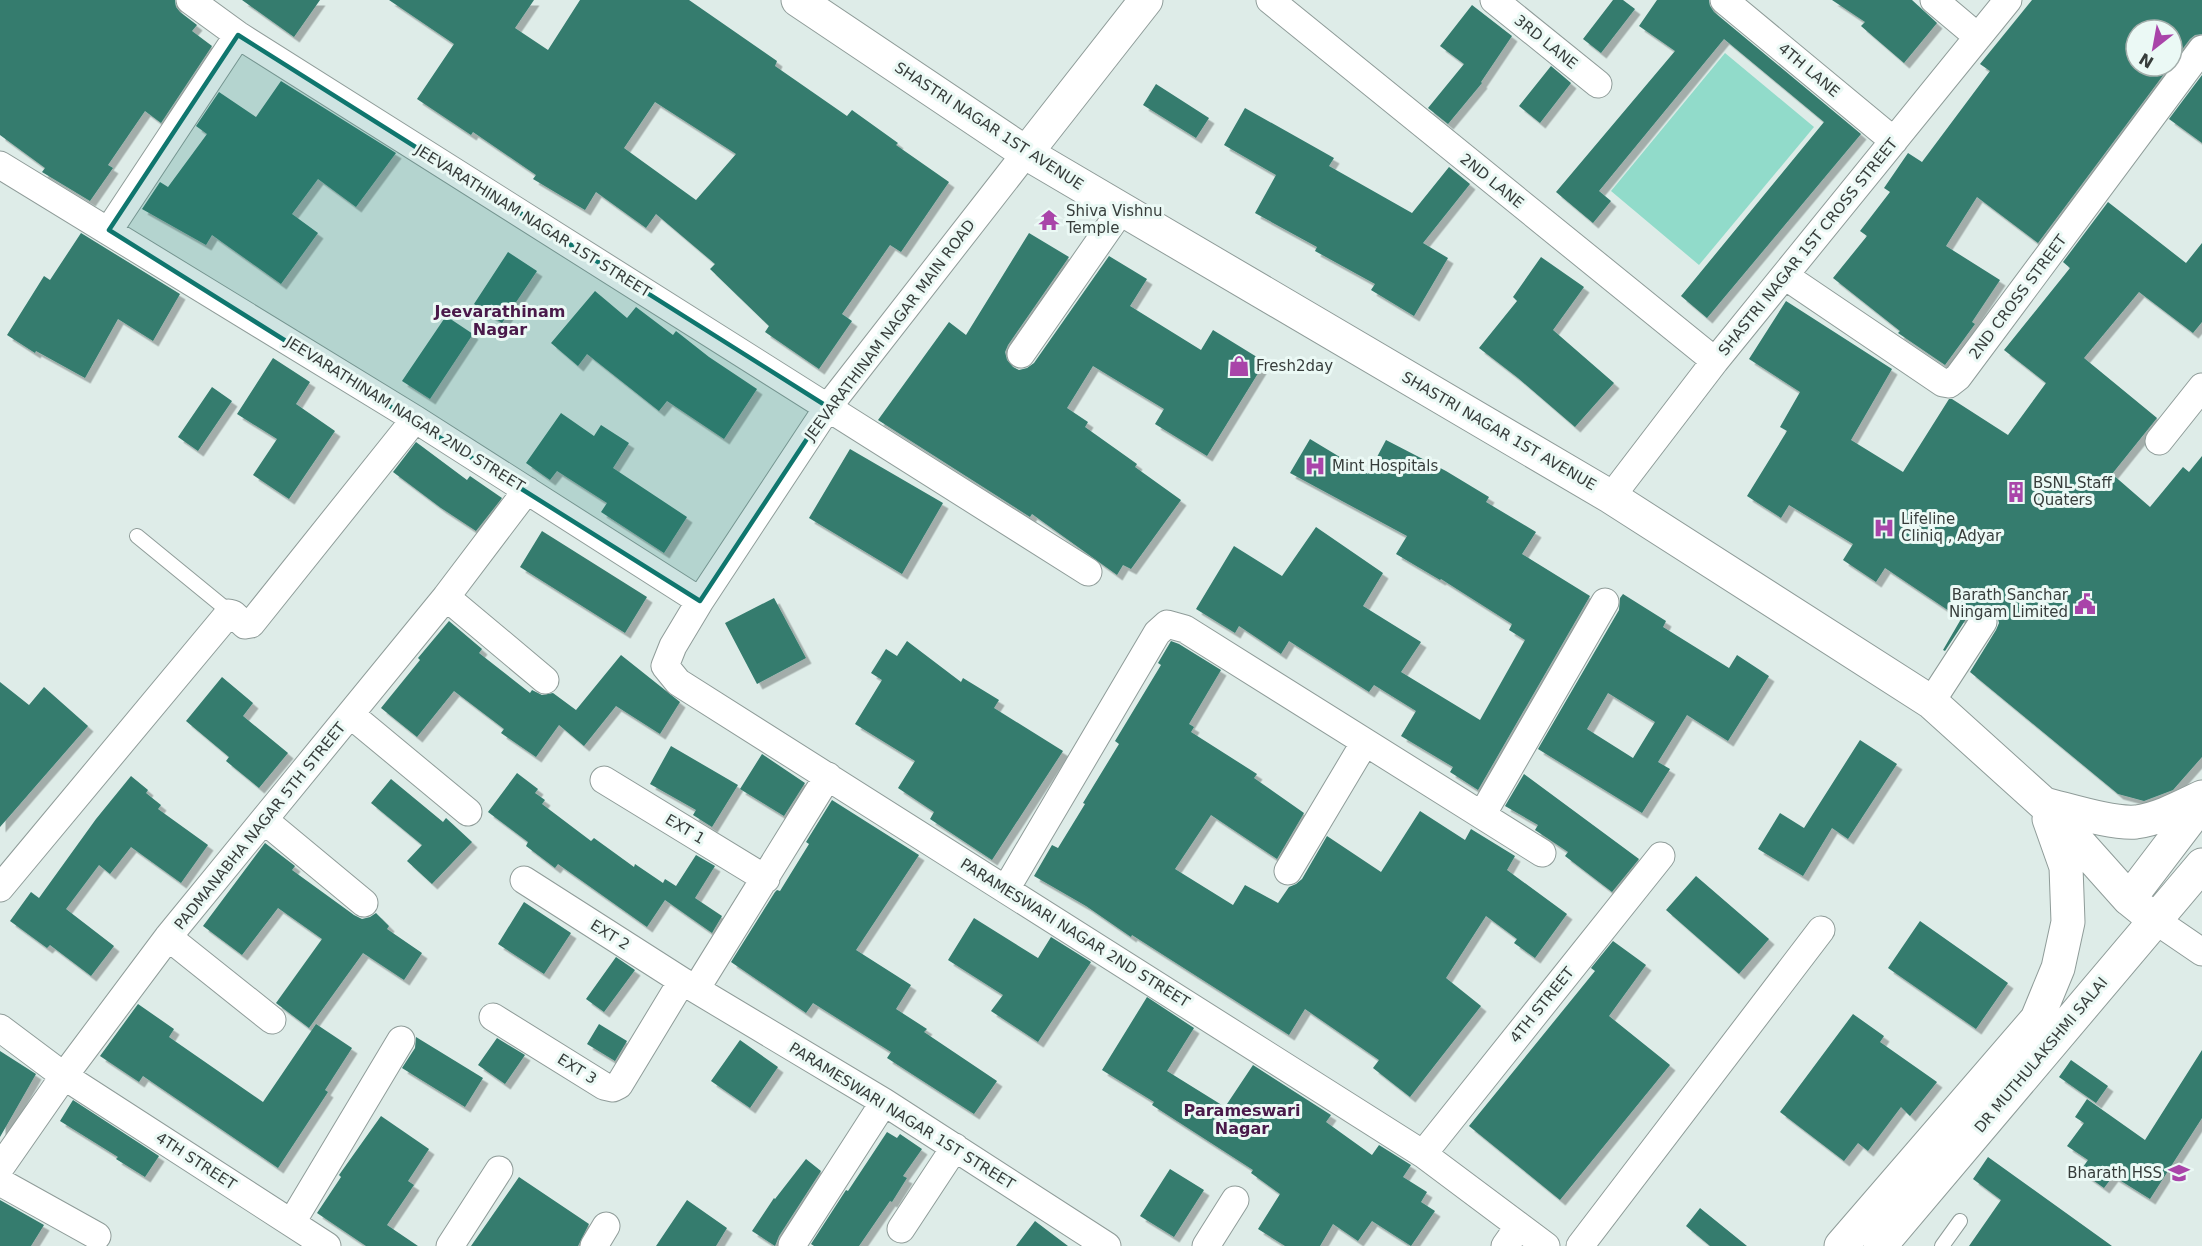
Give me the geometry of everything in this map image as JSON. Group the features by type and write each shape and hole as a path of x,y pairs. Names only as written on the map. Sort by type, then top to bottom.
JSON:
{"street":[{"name":"JEEVARATHINAM NAGAR 1ST STREET","path":"190,0 238,35 1088,572"},
{"name":"SHASTRI NAGAR 1ST AVENUE","path":"798,0 1026,153 1611,497 1931,702 2044,804 2129,899 2155,920"},
{"path":"1026,153 1146,0"},
{"name":"2ND LANE","path":"1270,0 1715,361"},
{"name":"3RD LANE","path":"1494,0 1598,84"},
{"name":"4TH LANE","path":"1724,0 1894,141"},
{"path":"1934,0 1978,37"},
{"name":"SHASTRI NAGAR 1ST CROSS STREET","path":"1611,497 1715,361 2008,0"},
{"path":"109,230 238,35"},
{"name":"2ND CROSS STREET","path":"1785,276 1943,383 1949,384 1958,377 2202,49"},
{"name":"JEEVARATHINAM NAGAR MAIN ROAD","path":"700,601 828,407 1026,153"},
{"name":"JEEVARATHINAM NAGAR 2ND STREET","path":"0,165 415,419 700,601"},
{"path":"1021,354 1122,209"},
{"path":"2159,441 2202,387"},
{"path":"0,888 231,613 245,625 251,624 415,419"},
{"name":"PADMANABHA NAGAR 5TH STREET","path":"0,1168 63,1076 168,937 446,597 527,490"},
{"path":"446,597 545,680"},
{"name":"PARAMESWARI NAGAR 2ND STREET","path":"700,601 667,658 665,666 678,682 1423,1154 1512,1236 1546,1246"},
{"path":"1482,815 1605,602"},
{"path":"1931,702 1983,622"},
{"path":"1006,889 1156,633 1167,624 1185,629 1542,853"},
{"path":"351,715 468,812"},
{"path":"1288,871 1365,742"},
{"path":"689,985 766,879 828,776"},
{"name":"EXT 1","path":"604,780 766,879"},
{"path":"2044,804 2095,817 2136,822 2167,814 2202,797"},
{"path":"2129,899 2202,803"},
{"name":"DR MUTHULAKSHMI SALAI","path":"1841,1246 2037,1019 2058,968 2068,922 2066,867 2044,804"},
{"path":"264,820 364,903"},
{"name":"4TH STREET","path":"1423,1154 1661,856"},
{"name":"DR MUTHULAKSHMI SALAI","path":"1880,1246 2202,865"},
{"name":"EXT 2","path":"524,880 689,985"},
{"path":"2155,920 2202,952"},
{"path":"1580,1246 1821,930"},
{"path":"168,937 272,1020"},
{"name":"EXT 3","path":"493,1017 604,1086 612,1088 619,1084 689,985"},
{"name":"PARAMESWARI NAGAR 1ST STREET","path":"689,985 884,1102 1107,1246"},
{"name":"4TH STREET","path":"0,1028 63,1076 327,1246"},
{"path":"292,1222 401,1040"},
{"path":"792,1245 884,1102"},
{"path":"902,1229 955,1148"},
{"path":"450,1246 499,1170"},
{"path":"0,1182 97,1236"},
{"path":"1206,1246 1235,1200"}],"lane":[{"path":"137,536 231,613"},
{"path":"1942,1246 1960,1221"}],"highlighted area":[{"path":"238,35 828,407 700,601 109,230"}],"green space":[{"path":"1725,53 1814,127 1699,265 1611,191"}],"building":[{"path":"0,0 175,0 180,12 197,25 192,31 212,46 161,123 145,111 108,165 113,168 90,201 42,172 45,168 0,135"},
{"path":"242,0 320,0 294,37"},
{"path":"389,0 534,0 515,28 548,50 580,0 689,0 777,61 775,66 847,116 852,110 898,143 896,145 949,182 901,252 890,245 842,314 852,321 819,369 765,332 769,326 710,269 715,264 656,214 646,228 596,192 585,210 533,179 536,175 473,132 471,135 417,99 454,44","holes":["655,102 736,154 696,200 624,148"]},
{"path":"1613,0 1623,0 1635,9 1601,53 1583,39"},
{"path":"1657,0 1709,0 1714,12 1861,134 1707,318 1681,296 1824,122 1724,39 1599,191 1611,201 1593,223 1556,192 1675,51 1639,26"},
{"path":"1832,0 1912,0 1937,23 1904,63 1861,26 1865,22"},
{"path":"2032,0 2202,0 2202,34 2195,35 2184,47 2184,18 2124,18 2124,78 2161,78 2038,243 1977,197 1946,246 2000,280 1972,322 1975,324 1945,365 1898,333 1900,331 1833,278 1867,236 1860,231 1890,192 1884,188 1908,153 1922,162 1990,71 1980,64"},
{"path":"1472,5 1512,36 1482,83 1448,124 1428,108 1464,64 1440,46"},
{"path":"1551,66 1571,83 1540,123 1519,106"},
{"path":"2202,75 2202,143 2169,119"},
{"path":"281,81 396,153 356,207 318,179 292,214 318,233 281,284 212,235 206,245 142,209 160,182 168,187 207,134 196,126 219,92 256,117"},
{"path":"1156,84 1209,118 1196,138 1143,105"},
{"path":"1245,108 1334,158 1329,166 1412,213 1449,167 1470,184 1423,243 1448,258 1414,316 1371,290 1375,284 1315,251 1317,247 1255,213 1276,175 1224,145"},
{"path":"2108,202 2186,263 2202,243 2202,322 2193,333 2139,292 2084,358 2157,418 2112,474 2150,507 2183,467 2189,472 2202,456 2202,757 2173,790 2144,801 2118,794 1970,672 1999,623 1992,609 1984,606 1975,608 1945,651 1943,650 1961,619 1885,568 1876,582 1843,560 1853,544 1789,505 1781,518 1747,496 1787,431 1780,427 1800,392 1749,359 1786,301 1892,369 1851,440 1903,472 1949,399 2008,435 2046,383 2004,350 2070,268 2063,262"},
{"path":"81,233 180,294 153,341 118,319 85,378 36,351 35,353 7,335 44,276 50,280"},
{"path":"1029,233 1069,257 1008,345 1005,352 1007,360 1013,367 1019,370 1034,363 1109,256 1147,279 1130,306 1201,350 1213,330 1265,362 1207,456 1155,424 1164,409 1093,366 1067,408 1088,422 1085,427 1137,464 1135,467 1181,500 1131,569 1123,565 1117,575 1032,514 1030,517 878,420 949,322 966,335"},
{"path":"508,252 537,271 502,323 474,304"},
{"path":"1541,257 1584,287 1553,330 1614,383 1575,427 1479,348 1517,301 1513,297"},
{"path":"595,291 627,318 636,307 673,335 676,331 709,357 757,389 724,439 667,401 659,411 587,354 578,366 551,343"},
{"path":"446,316 473,334 430,399 402,381"},
{"path":"273,358 310,382 296,404 335,431 289,499 253,475 277,439 237,414"},
{"path":"212,387 232,401 198,451 178,437"},
{"path":"561,413 594,436 601,425 629,443 613,468 687,517 664,553 601,512 607,503 557,471 550,480 526,463"},
{"path":"1310,439 1368,474 1386,440 1446,471 1489,497 1486,502 1536,532 1522,554 1590,596 1478,790 1450,772 1453,767 1401,736 1416,711 1374,685 1369,692 1289,641 1281,654 1239,626 1235,633 1196,609 1234,546 1282,576 1316,527 1383,573 1363,606 1421,642 1401,672 1480,720 1525,640 1509,630 1512,624 1441,579 1396,554 1407,536 1290,473"},
{"path":"416,442 467,480 470,476 502,498 476,531 393,472"},
{"path":"850,449 943,503 902,574 809,518"},
{"path":"542,531 647,597 625,633 520,567"},
{"path":"1623,594 1666,621 1663,627 1729,668 1737,655 1769,676 1728,741 1687,715 1658,762 1670,769 1642,813 1538,749 1619,610 1620,598","holes":["1608,693 1655,722 1633,758 1587,729"]},
{"path":"774,598 806,658 757,684 725,623"},
{"path":"449,621 482,649 479,653 530,693 532,690 542,695 553,693 576,710 621,655 680,702 660,734 616,706 584,746 559,725 536,757 501,733 504,729 454,691 417,737 381,708"},
{"path":"907,641 961,682 963,678 999,700 994,708 1063,751 992,860 930,819 934,812 898,788 915,761 855,724 882,680 871,673 886,649 897,656"},
{"path":"1171,641 1221,670 1189,724 1194,727 1191,732 1257,774 1254,778 1304,813 1277,859 1211,815 1175,869 1233,905 1245,885 1278,903 1289,887 1302,879 1327,836 1381,872 1420,811 1465,840 1471,829 1515,856 1507,870 1567,914 1535,958 1514,943 1517,939 1486,916 1446,978 1481,1006 1410,1097 1373,1068 1379,1060 1305,1009 1289,1035 1132,935 1131,937 1086,906 1034,876 1052,845 1058,848 1085,804 1083,803 1119,744 1115,741 1161,665 1158,663"},
{"path":"222,677 253,703 243,716 288,753 259,788 226,761 229,757 186,721"},
{"path":"0,682 29,705 44,687 88,726 0,827"},
{"path":"1860,740 1897,764 1848,839 1832,828 1803,876 1758,849 1780,813 1804,828"},
{"path":"671,746 738,785 712,827 693,815 696,810 650,784"},
{"path":"762,754 805,783 784,816 740,789"},
{"path":"517,773 538,789 535,793 545,800 542,804 591,841 594,838 634,867 635,864 663,883 665,879 676,886 696,855 715,866 695,898 722,916 712,933 665,900 647,927 558,864 555,868 526,846 528,842 488,812"},
{"path":"1524,774 1639,859 1612,892 1565,856 1568,852 1535,830 1538,825 1505,806"},
{"path":"131,776 161,805 158,809 208,845 181,883 131,847 110,874 99,865 66,909 114,946 91,976 50,945 47,948 10,921 31,892 39,898 96,819"},
{"path":"391,779 443,822 446,818 472,842 432,884 407,861 422,845 371,803"},
{"path":"832,800 919,855 856,950 911,985 896,1009 927,1029 924,1032 997,1081 974,1114 887,1058 891,1052 813,1003 806,1013 731,962 775,892 780,891 809,844 806,842"},
{"path":"265,843 295,866 292,870 354,915 362,919 376,913 389,926 387,929 422,953 404,980 363,953 309,1028 276,1003 322,939 278,908 242,955 203,926"},
{"path":"1696,876 1769,939 1739,974 1666,910"},
{"path":"524,902 571,933 544,974 498,944"},
{"path":"974,918 1038,958 1051,937 1091,962 1038,1042 991,1011 1003,995 948,960"},
{"path":"1920,921 2008,983 1976,1029 1888,968"},
{"path":"1613,941 1646,965 1609,1016 1670,1065 1560,1200 1469,1126 1595,971 1591,968"},
{"path":"616,957 635,970 604,1012 586,999"},
{"path":"1147,997 1194,1028 1167,1071 1225,1107 1253,1065 1331,1115 1326,1122 1372,1155 1379,1145 1411,1165 1403,1177 1427,1192 1421,1202 1435,1211 1411,1246 1372,1221 1358,1241 1333,1224 1320,1246 1285,1246 1258,1229 1280,1194 1251,1173 1253,1170 1152,1105 1154,1102 1102,1070"},
{"path":"138,1004 174,1029 169,1037 263,1102 316,1024 352,1048 325,1090 328,1092 278,1168 143,1076 139,1082 100,1056"},
{"path":"1853,1014 1884,1036 1880,1042 1937,1082 1910,1116 1901,1107 1868,1151 1858,1143 1844,1161 1780,1112"},
{"path":"599,1024 627,1041 615,1061 587,1044"},
{"path":"416,1037 483,1078 465,1107 402,1068 415,1048"},
{"path":"497,1038 525,1055 505,1084 478,1065"},
{"path":"740,1040 778,1067 750,1108 711,1081"},
{"path":"2202,1050 2202,1118 2150,1199 2113,1176 2104,1188 2080,1171 2088,1160 2067,1146 2084,1123 2075,1117 2087,1099 2145,1140"},
{"path":"0,1051 36,1074 0,1137"},
{"path":"2071,1060 2108,1086 2096,1103 2059,1077"},
{"path":"73,1100 159,1156 145,1177 116,1159 118,1157 60,1121"},
{"path":"381,1116 429,1149 408,1181 414,1185 387,1225 418,1246 366,1246 317,1213 341,1177 339,1175"},
{"path":"887,1132 897,1138 900,1134 922,1149 903,1176 907,1178 892,1202 890,1201 859,1246 814,1246 811,1244"},
{"path":"1988,1157 2112,1246 1969,1246 2001,1200 1973,1179"},
{"path":"806,1159 821,1171 779,1236 775,1246 752,1231 774,1198"},
{"path":"1170,1169 1204,1190 1174,1237 1140,1216"},
{"path":"519,1177 589,1224 578,1246 471,1246"},
{"path":"0,1200 44,1225 31,1246 0,1246"},
{"path":"687,1200 727,1228 716,1246 656,1246"},
{"path":"1700,1208 1747,1246 1710,1246 1686,1226"},
{"path":"1035,1221 1068,1246 1016,1246"}],"place":[{"name":"Shiva Vishnu Temple","path":"1049,220"},
{"name":"Fresh2day","path":"1239,366"},
{"name":"Mint Hospitals","path":"1315,466"},
{"name":"BSNL Staff Quaters","path":"2016,492"},
{"name":"Lifeline Cliniq , Adyar","path":"1884,528"},
{"name":"Barath Sanchar Ningam Limited","path":"2085,604"},
{"name":"Bharath HSS","path":"2179,1173"}],"district":[{"name":"Jeevarathinam Nagar","path":"500,320"},
{"name":"Parameswari Nagar","path":"1242,1119"}]}
